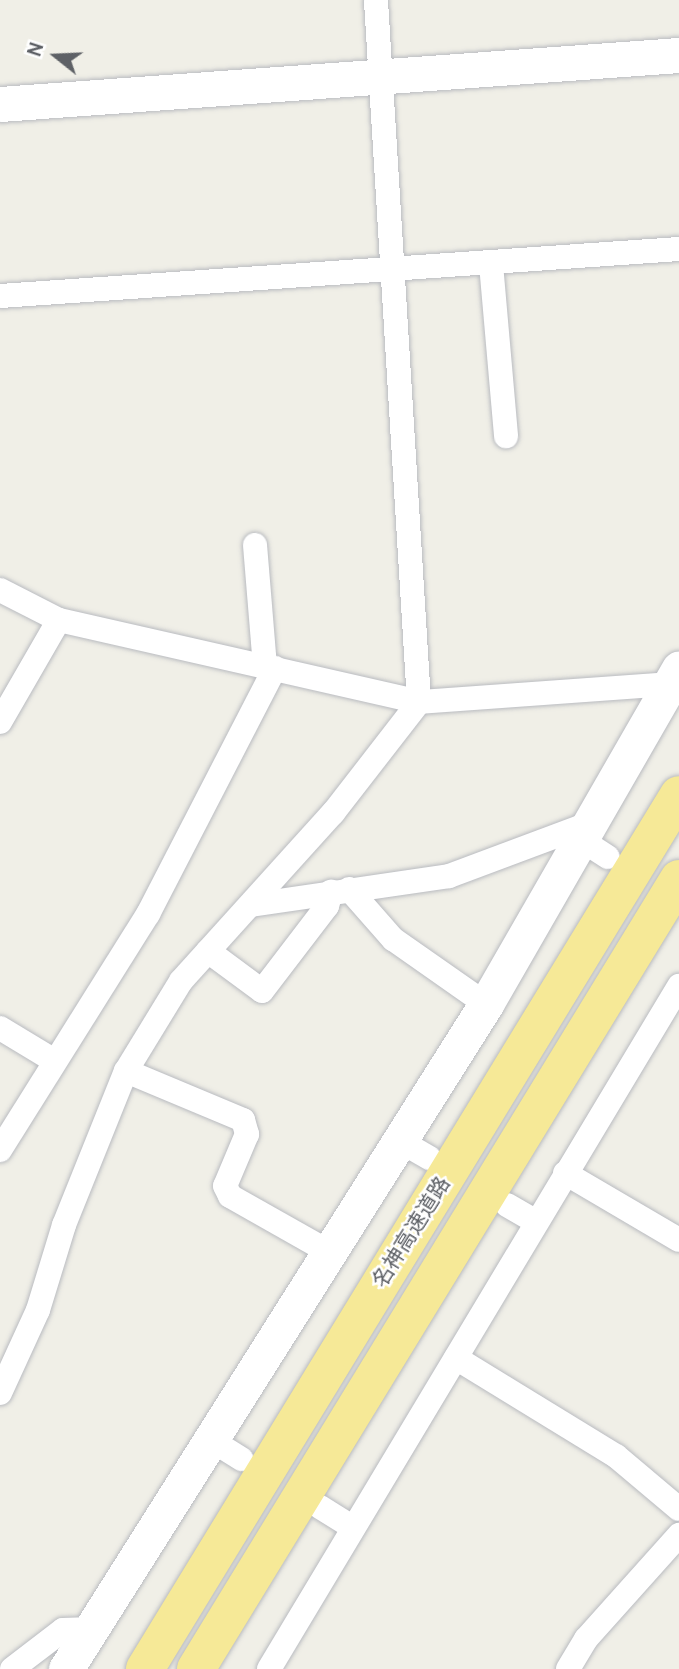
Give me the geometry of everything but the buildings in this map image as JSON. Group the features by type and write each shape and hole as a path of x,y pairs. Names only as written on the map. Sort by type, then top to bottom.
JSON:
{"highway":[{"name":"名神高速道路","path":"145,1669 679,795"},
{"name":"名神高速道路","path":"196,1669 679,879"}],"street":[{"path":"0,1393 38,1310 64,1225 126,1070 180,981 333,814 419,702 397,270 379,74 376,0"},
{"path":"0,104 379,74 679,55"},
{"path":"0,296 679,249"},
{"path":"491,264 506,436"},
{"path":"0,1150 53,1060 148,914 270,667 255,545"},
{"path":"0,590 59,621 419,702 674,676"},
{"path":"0,722 59,621"},
{"path":"66,1669 329,1252 414,1150 486,1004 592,840 674,676"},
{"path":"251,905 449,876 592,840"},
{"path":"208,951 261,991 340,891"},
{"path":"340,891 393,939 486,1004"},
{"path":"270,1669 679,986"},
{"path":"0,1028 53,1060"},
{"path":"126,1070 243,1120 247,1134 225,1186 230,1196 329,1252"},
{"path":"565,1173 679,1240"},
{"path":"508,1205 536,1222"},
{"path":"456,1357 616,1457 679,1509"},
{"path":"211,1440 241,1459"},
{"path":"320,1507 353,1528"},
{"path":"568,1669 586,1639 679,1535"},
{"path":"12,1669 63,1630 91,1629"}]}
